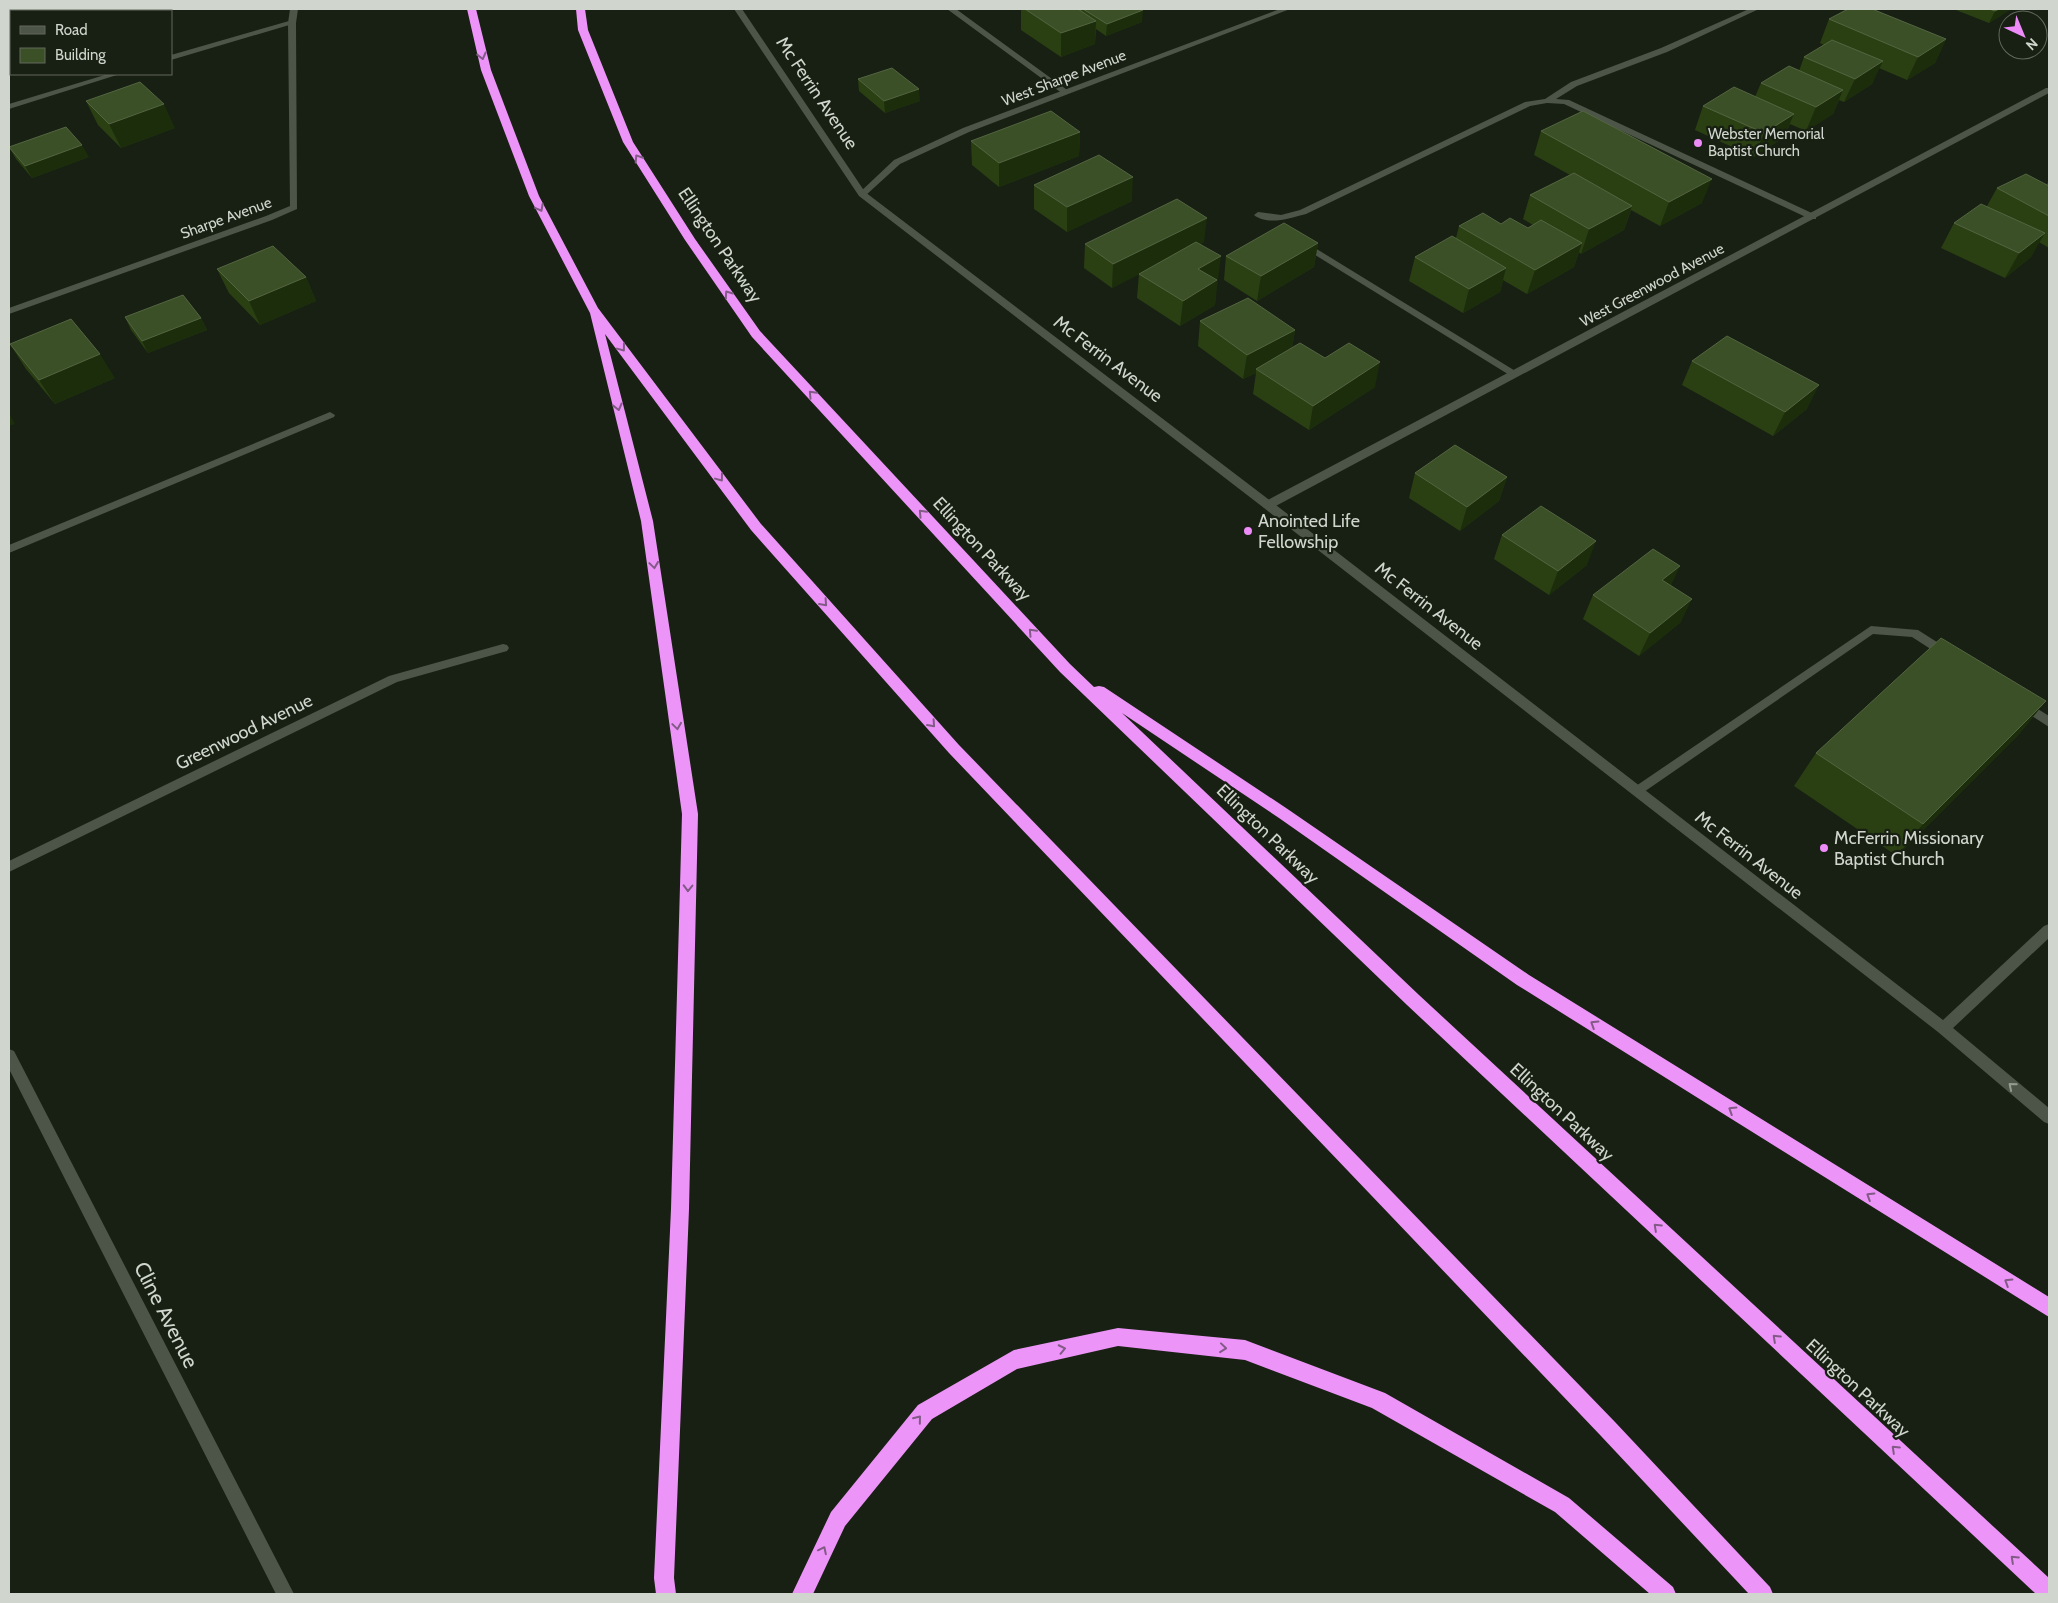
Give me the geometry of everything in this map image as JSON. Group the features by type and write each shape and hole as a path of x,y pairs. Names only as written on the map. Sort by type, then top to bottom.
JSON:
{"highway":[{"path":"471,9 486,70 534,196 593,309 756,527 954,749 1608,1429 1763,1594"},
{"name":"Ellington Parkway","path":"580,9 583,30 628,142 690,240 756,334 1065,668 1413,1000 2049,1592"},
{"path":"593,309 647,520 690,814 680,1210 664,1578 666,1594"},
{"path":"1065,668 1284,814 1523,980 2049,1308"},
{"path":"802,1594 838,1519 925,1412 1014,1360 1118,1337 1245,1350 1378,1400 1562,1505 1666,1594"}],"street":[{"name":"Sharpe Avenue","path":"9,311 269,218 294,207 292,23 294,9"},
{"name":"Mc Ferrin Avenue","path":"738,9 862,194 1268,505 1943,1028 2049,1117"},
{"path":"951,9 1066,92"},
{"name":"West Sharpe Avenue","path":"862,194 898,162 966,130 1286,9"},
{"path":"1547,101 1574,84 1664,50 1755,9"},
{"path":"172,58 292,23"},
{"path":"9,107 113,75"},
{"name":"West Greenwood Avenue","path":"1268,505 2049,90"},
{"path":"1258,215 1281,218 1303,212 1528,104 1547,101 1566,102 1812,217"},
{"path":"1272,217 1288,233 1514,374"},
{"path":"9,549 330,415"},
{"path":"1636,791 1871,630 1914,632 1954,659"},
{"name":"Greenwood Avenue","path":"9,867 393,678 503,648"},
{"path":"2010,696 2049,722"},
{"path":"1943,1028 2049,930"},
{"name":"Cline Avenue","path":"9,1055 284,1594"}],"building":[{"path":"1025,9 1078,9 1096,21 1061,33"},
{"path":"1083,9 1141,9 1143,10 1107,24"},
{"path":"1848,9 1872,9 1946,39 1918,57 1829,19"},
{"path":"1832,40 1883,61 1855,79 1804,57"},
{"path":"1789,66 1843,90 1816,107 1761,83"},
{"path":"892,68 919,89 884,101 858,79"},
{"path":"140,82 164,104 109,124 86,101"},
{"path":"1734,87 1794,114 1764,133 1703,106"},
{"path":"1051,111 1080,132 999,163 971,141"},
{"path":"1583,111 1712,179 1669,202 1541,131"},
{"path":"66,127 82,145 25,166 9,147"},
{"path":"1099,155 1133,177 1067,207 1034,185"},
{"path":"1574,173 1632,206 1589,229 1530,195"},
{"path":"2026,174 2049,186 2049,216 1997,188"},
{"path":"1177,199 1207,218 1113,264 1085,244"},
{"path":"1981,204 2045,233 2019,253 1954,223"},
{"path":"1483,213 1501,224 1510,218 1528,228 1541,220 1582,243 1535,270 1459,226"},
{"path":"1284,223 1318,243 1261,276 1226,256"},
{"path":"1452,236 1506,268 1469,289 1415,257"},
{"path":"1196,242 1221,256 1198,269 1217,280 1183,301 1139,274"},
{"path":"273,246 306,277 249,301 217,269"},
{"path":"183,295 201,318 142,341 125,317"},
{"path":"1248,298 1295,330 1247,355 1200,321"},
{"path":"71,319 100,354 39,380 10,344"},
{"path":"1727,336 1819,385 1785,412 1692,361"},
{"path":"1300,343 1325,358 1349,343 1380,362 1313,406 1256,369"},
{"path":"1455,445 1507,477 1467,507 1415,473"},
{"path":"1541,506 1596,541 1558,571 1502,535"},
{"path":"1653,549 1680,566 1662,580 1692,599 1650,633 1593,595"},
{"path":"1941,638 2046,701 1923,824 1816,753"}],"place":[{"name":"Webster Memorial Baptist Church","path":"1698,143"},
{"name":"Anointed Life Fellowship","path":"1248,531"},
{"name":"McFerrin Missionary Baptist Church","path":"1824,848"}]}
